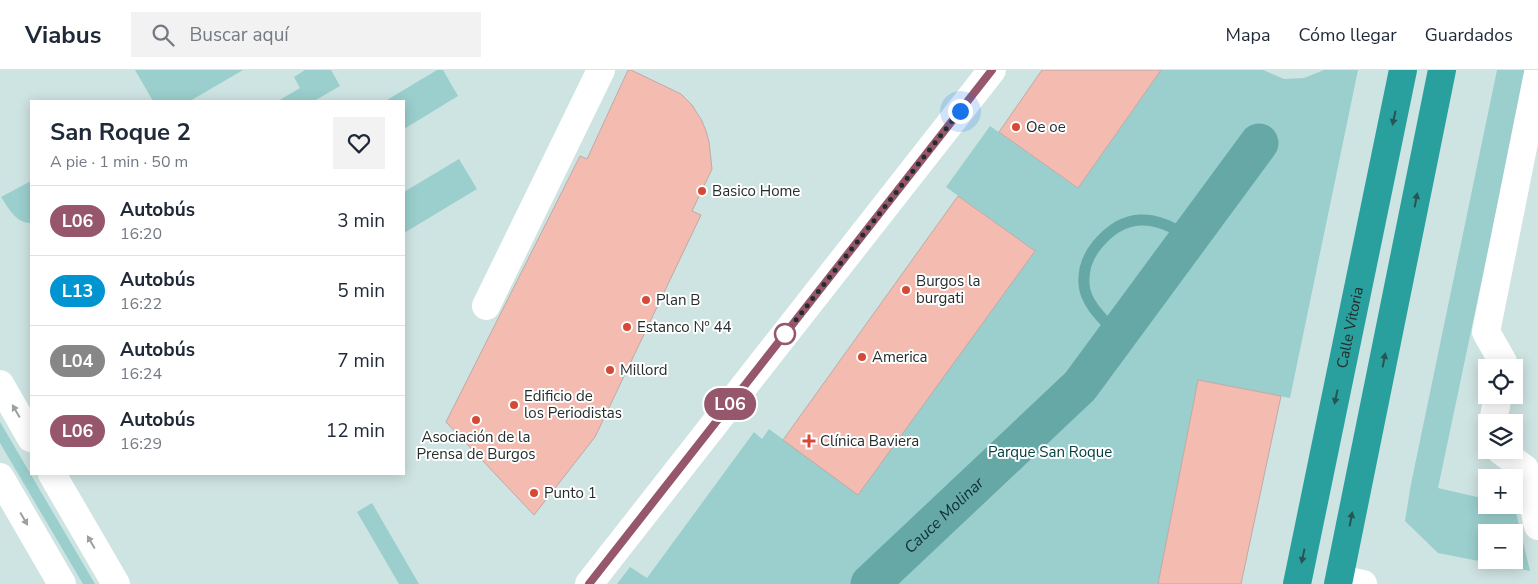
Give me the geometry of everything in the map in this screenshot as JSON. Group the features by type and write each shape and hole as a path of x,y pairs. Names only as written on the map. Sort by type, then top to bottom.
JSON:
{"highway":[{"name":"Calle Vitoria","path":"1297,584 1403,70"},
{"path":"1347,582 1442,70"}],"street":[{"path":"486,306 601,70"},
{"path":"589,584 992,70"},
{"path":"1501,359 1486,332 1538,72"},
{"path":"0,384 30,436"},
{"path":"1512,459 1525,469 1538,526"},
{"path":"53,475 116,584"},
{"path":"0,477 62,584"}],"green space":[{"path":"135,70 243,70 192,100 152,100"},
{"path":"305,70 331,70 340,86 316,100 280,100 300,88 294,77"},
{"path":"437,70 443,70 458,96 405,128 405,100 387,100"},
{"name":"Parque San Roque","path":"1161,70 1263,70 1284,79 1304,78 1324,70 1358,70 1290,398 1198,380 1158,584 617,584 630,567 647,578 754,432 762,439 769,429 858,494 1035,251 946,187 990,126 1078,188"},
{"path":"1497,70 1526,70 1438,488 1478,497 1478,514 1516,514 1519,524 1478,524 1478,561 1438,553 1405,521 1411,484"},
{"path":"459,159 477,189 405,232 405,191"},
{"path":"30,182 30,223 17,218 1,197"},
{"path":"0,422 95,584 83,584 0,443"},
{"path":"372,503 419,584 399,584 357,512"},
{"path":"1523,542 1530,571 1520,569 1523,569"}],"building":[{"path":"628,70 681,94 692,105 706,131 712,169 692,211 701,215 595,437 534,515 446,422 580,156 587,159"},
{"path":"1042,70 1161,70 1078,188 999,132"},
{"path":"958,196 1035,251 858,495 783,440"},
{"path":"1198,380 1281,396 1241,584 1158,584"}],"waterway":[{"name":"Cauce Molinar","path":"870,584 1080,386 1259,143"},
{"name":"Cauce Molinar","path":"1118,335 1096,312 1085,291 1085,268 1094,249 1118,226 1141,220 1164,224 1189,237"}],"bus line":[{"name":"L06","path":"589,584 992,70"}],"place":[{"name":"Oe oe","path":"1016,127"},
{"name":"Basico Home","path":"702,191"},
{"name":"Burgos la burgati","path":"906,290"},
{"name":"Plan B","path":"646,300"},
{"name":"Estanco Nº 44","path":"627,327"},
{"name":"America","path":"862,357"},
{"name":"Millord","path":"610,370"},
{"name":"Edificio de los Periodistas","path":"514,405"},
{"name":"Asociación de la Prensa de Burgos","path":"476,420"},
{"name":"Clínica Baviera","path":"809,441"},
{"name":"Punto 1","path":"534,493"}],"route":[{"path":"785,334 960,111"}]}
